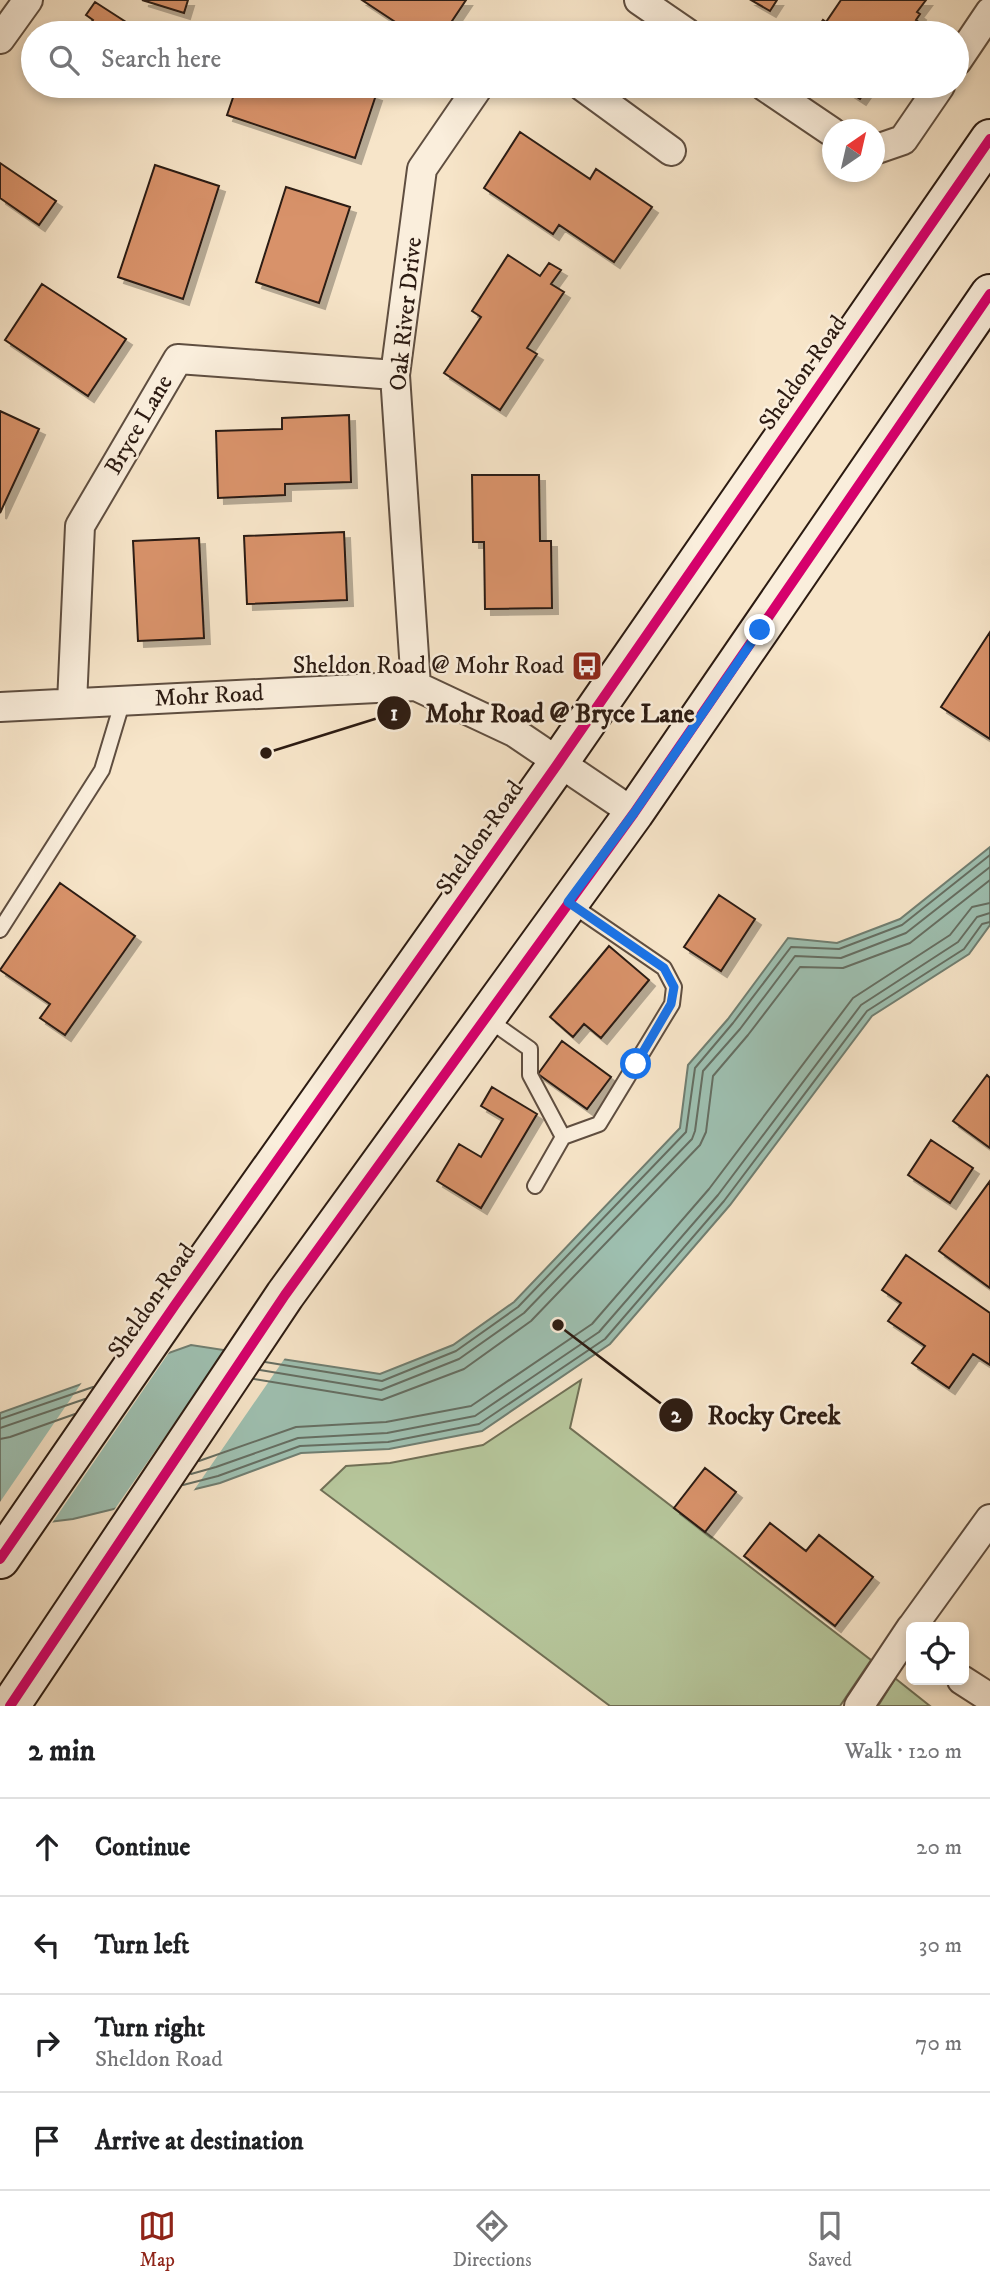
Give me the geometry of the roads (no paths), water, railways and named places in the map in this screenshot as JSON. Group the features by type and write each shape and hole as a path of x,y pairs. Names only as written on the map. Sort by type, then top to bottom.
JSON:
{"main road":[{"name":"Sheldon Road","path":"0,1559 175,1305 559,762 990,139"},
{"path":"10,1706 285,1296 634,813 990,294"}],"street":[{"path":"0,39 28,0"},
{"path":"639,0 670,21"},
{"path":"969,43 990,12"},
{"name":"Oak River Drive","path":"416,686 395,375 422,169 471,98"},
{"path":"598,98 671,151"},
{"path":"782,98 822,125"},
{"path":"885,146 903,140 932,98"},
{"name":"Bryce Lane","path":"72,703 80,526 178,359 395,375"},
{"name":"Mohr Road","path":"0,707 416,686 514,732 634,813"},
{"path":"918,1622 990,1519"},
{"path":"859,1706 906,1639"},
{"path":"969,1684 990,1698"}],"lane":[{"path":"0,930 102,769 123,700"},
{"path":"535,1186 563,1137 599,1124 671,1004 674,987 664,968 568,902"},
{"path":"485,1018 530,1049 530,1075 563,1137"}],"water":[{"path":"990,847 990,925 969,954 872,1016 730,1205 610,1344 482,1431 389,1449 301,1453 220,1483 73,1519 0,1528 0,1413 191,1345 380,1374 453,1345 514,1302 680,1128 688,1065 728,1019 788,938 837,943 900,919"}],"place":[{"name":"Sheldon Road @ Mohr Road","path":"587,666"},
{"name":"Mohr Road @ Bryce Lane","path":"266,753"},
{"name":"Rocky Creek","path":"558,1325"}]}
